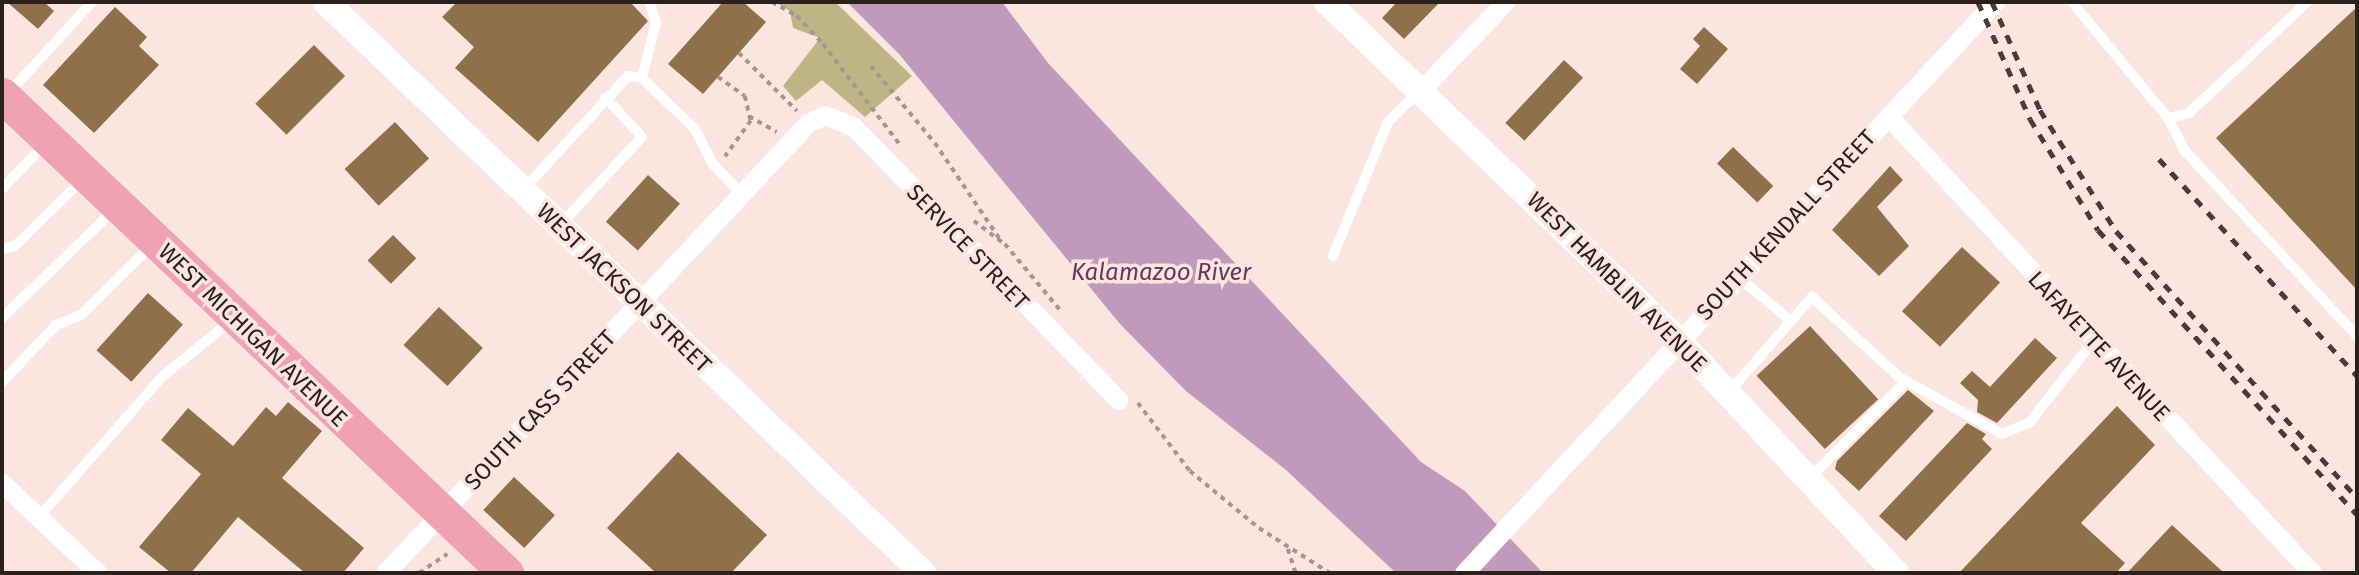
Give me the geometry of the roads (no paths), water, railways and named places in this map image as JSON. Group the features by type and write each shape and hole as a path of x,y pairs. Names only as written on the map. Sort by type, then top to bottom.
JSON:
{"highway":[{"name":"WEST MICHIGAN AVENUE","path":"5,102 40,149 86,176 506,573"}],"street":[{"name":"WEST JACKSON STREET","path":"326,2 923,573"},
{"name":"WEST HAMBLIN AVENUE","path":"1327,2 1422,89 1678,340 1896,573"},
{"path":"1422,89 1505,2"},
{"name":"SOUTH KENDALL STREET","path":"1464,573 1995,2"},
{"name":"SERVICE STREET","path":"809,122 840,116 854,127 1119,400"},
{"name":"LAFAYETTE AVENUE","path":"1889,117 2312,573"},
{"name":"SOUTH CASS STREET","path":"385,573 640,305 809,122"},
{"path":"2,483 99,573"}],"lane":[{"path":"5,102 92,2"},
{"path":"642,78 656,23 650,2"},
{"path":"2072,2 2168,118 2184,150 2357,336"},
{"path":"2168,118 2189,113 2307,2"},
{"path":"523,191 605,97 628,76 642,78 695,129 713,164 745,191"},
{"path":"1333,256 1388,122 1422,89"},
{"path":"559,226 642,136 605,97"},
{"path":"2,188 40,149"},
{"path":"2,249 15,246 86,176"},
{"path":"2,318 118,206"},
{"path":"2,382 56,324 81,315 156,242"},
{"path":"1738,277 1791,321"},
{"path":"1728,393 1812,298 1906,381 2010,435 2031,422 2094,340"},
{"path":"39,517 163,376 236,318"},
{"path":"1808,480 1906,381"}],"water":[{"name":"Kalamazoo River","path":"847,2 1002,2 1048,63 1421,462 1465,491 1543,573 1396,573 1286,470 1186,391 1120,324 899,54"}],"railway":[{"path":"1978,2 2030,119 2098,230 2357,515"},
{"path":"1992,2 2040,110 2116,231 2357,498"},
{"path":"2159,159 2357,376"}]}
